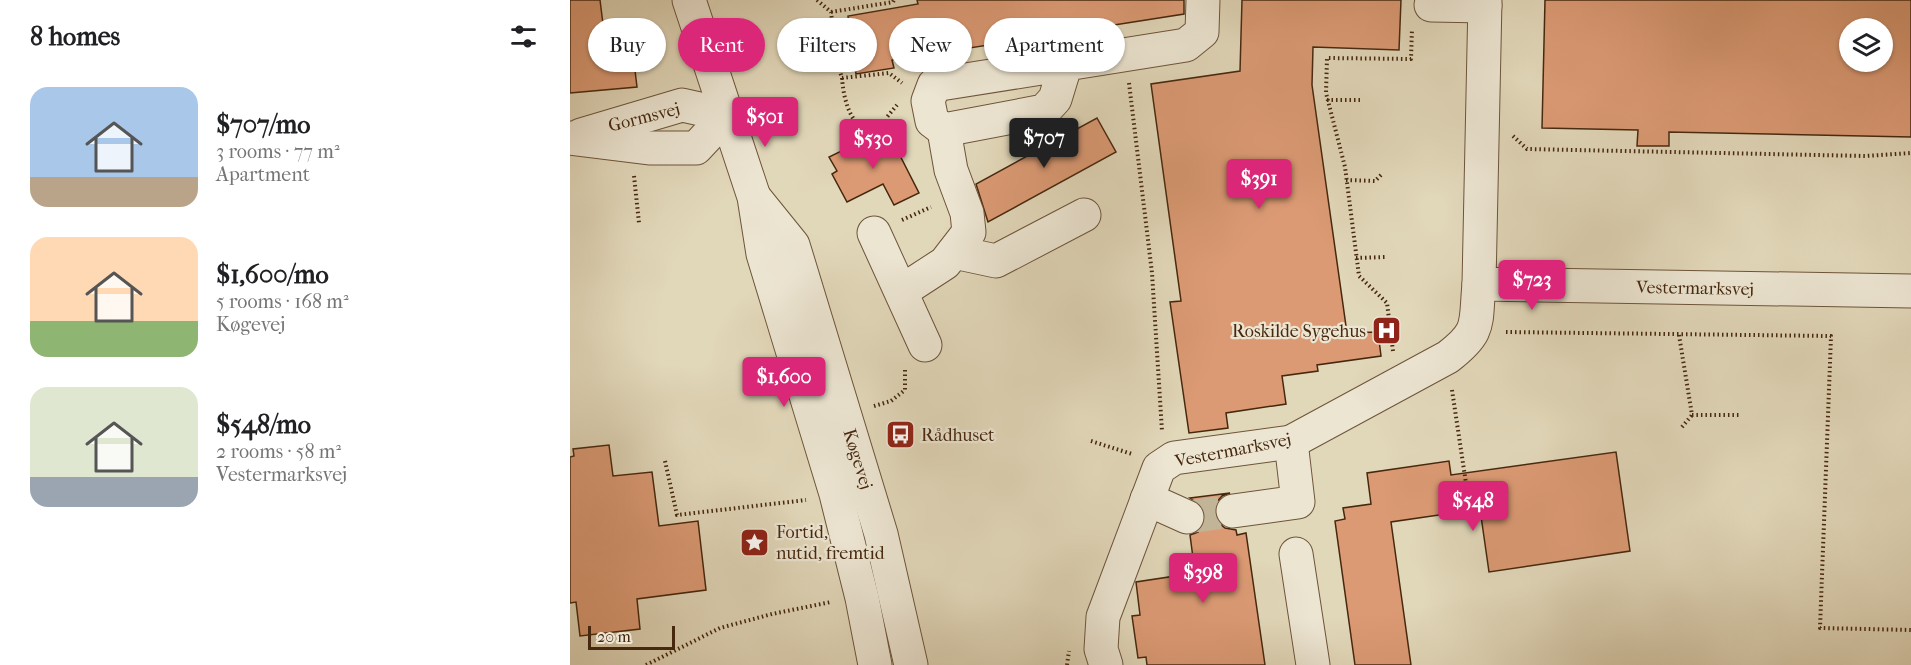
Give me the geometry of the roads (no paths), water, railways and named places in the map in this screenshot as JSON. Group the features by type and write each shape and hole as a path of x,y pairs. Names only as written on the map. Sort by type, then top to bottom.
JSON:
{"street":[{"name":"Køgevej","path":"688,0 754,197 763,254 836,494 862,597 875,665"},
{"path":"1125,56 1186,45 1202,32 1203,0"},
{"path":"1421,15 1485,3 1479,284"},
{"path":"902,291 945,263 969,232 967,213 951,170 944,130 932,121 928,101 934,85 1012,72"},
{"path":"944,130 1044,111 1055,99 1063,72"},
{"name":"Gormsvej","path":"682,105 727,114 696,148 632,146 570,138 682,105"},
{"name":"Køgevej","path":"754,197 793,245 881,534 911,665"},
{"path":"954,252 996,261 1084,215"},
{"path":"874,233 925,345"},
{"name":"Vestermarksvej","path":"1106,665 1101,649 1103,617 1147,499 1166,463 1291,442 1448,357 1466,343 1475,331 1479,284 1911,291"},
{"path":"1233,511 1298,502 1291,442"},
{"path":"1147,499 1187,517"},
{"path":"1296,554 1313,665"}],"tunnel":[{"path":"1187,517 1233,511"}],"place":[{"name":"Roskilde Sygehus","path":"1387,331"},
{"name":"Rådhuset","path":"900,435"},
{"name":"Fortid, nutid, fremtid","path":"755,542"}]}
